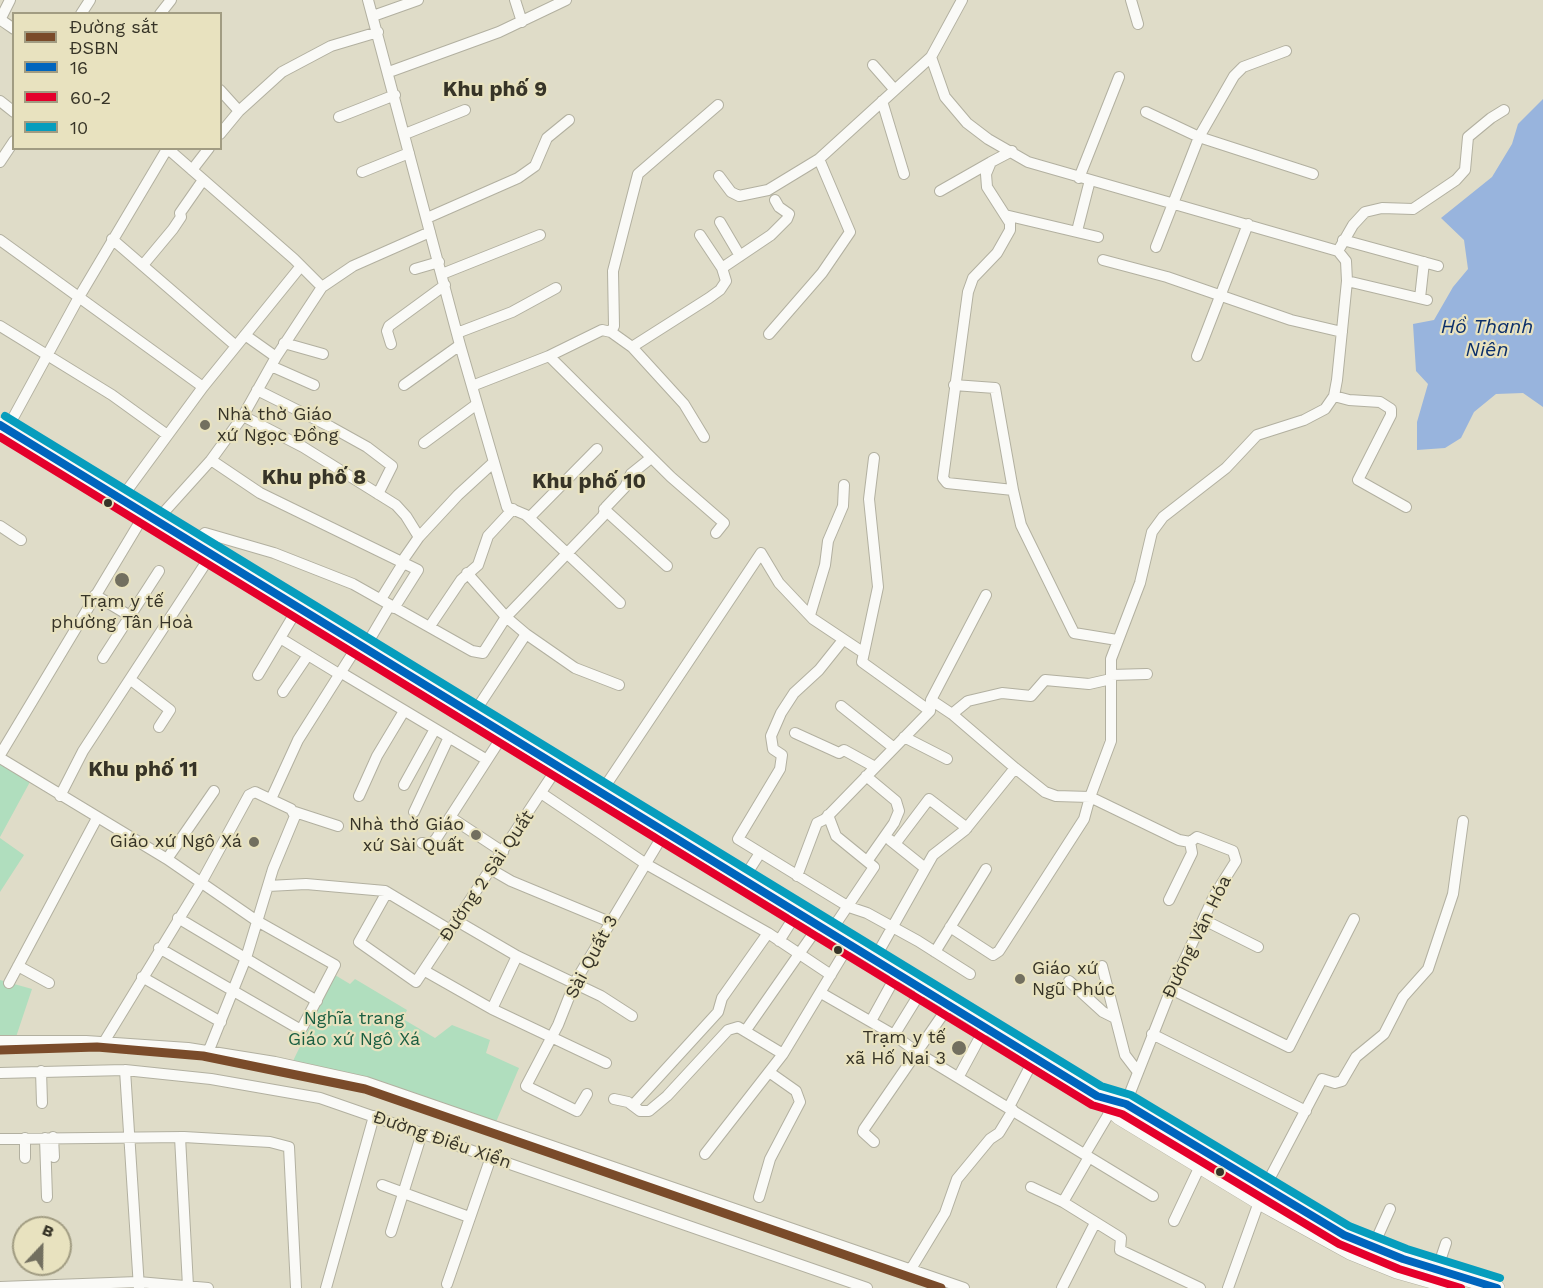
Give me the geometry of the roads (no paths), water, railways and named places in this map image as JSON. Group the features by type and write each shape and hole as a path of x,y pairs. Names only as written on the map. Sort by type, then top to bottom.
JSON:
{"highway":[{"path":"4,427 210,555 898,972 1350,1252 1397,1271 1457,1288"},
{"path":"1118,1108 1200,1166 1261,1195 1373,1246 1437,1270 1497,1288"}],"street":[{"path":"0,20 10,0"},
{"path":"162,12 171,0"},
{"path":"369,0 460,345 507,507 529,518 620,603"},
{"path":"373,16 418,0"},
{"path":"515,0 522,22"},
{"path":"389,72 522,22 566,0"},
{"path":"719,176 731,192 738,196 748,196 768,189 819,159 931,57 962,0"},
{"path":"1131,0 1138,24"},
{"path":"222,132 239,111 282,72 308,56 378,32"},
{"path":"1156,247 1199,137 1234,76 1242,67 1286,51"},
{"path":"931,57 945,97 954,109 988,139 1029,162 1248,224 1438,266"},
{"path":"873,65 894,89"},
{"path":"1077,231 1085,179 1119,77"},
{"path":"222,92 239,111"},
{"path":"339,117 395,96"},
{"path":"0,101 12,110"},
{"path":"882,101 904,174"},
{"path":"611,332 614,327 612,271 638,174 718,105"},
{"path":"405,134 465,110"},
{"path":"1340,246 1365,213 1382,208 1413,209 1456,180 1465,170 1467,137 1491,117 1504,110"},
{"path":"1146,112 1199,137 1313,174"},
{"path":"427,218 519,178 535,166 547,138 569,120"},
{"path":"0,162 12,144"},
{"path":"4,427 112,239 166,150"},
{"path":"168,150 322,286"},
{"path":"192,170 207,150"},
{"path":"940,190 1012,152"},
{"path":"362,172 410,153"},
{"path":"770,334 822,273 850,232 819,159"},
{"path":"991,162 985,179 1010,223 1006,240 988,264 973,278 968,292 942,472 944,482 1013,490"},
{"path":"143,265 173,229 180,219 180,213 203,180"},
{"path":"722,268 771,235 787,219 789,214 779,207 775,200"},
{"path":"1005,215 1098,237"},
{"path":"720,222 740,256"},
{"path":"1197,356 1248,224"},
{"path":"159,948 301,1030 335,965 257,921 167,860 60,796 0,756 95,595 150,518 211,460 243,416 273,361 322,286 353,266 430,232"},
{"path":"391,344 387,331 389,326 443,279 540,235"},
{"path":"632,347 720,290 726,281 722,268 700,235"},
{"path":"112,239 236,346"},
{"path":"0,240 202,387"},
{"path":"950,927 993,955 999,951 1084,819 1111,741 1111,677 1116,640 1140,583 1152,532 1163,517 1226,468 1257,435 1312,416 1325,409 1334,396 1347,281 1346,261 1340,246"},
{"path":"1103,260 1220,294 1291,320 1342,332"},
{"path":"415,269 439,262"},
{"path":"1347,281 1423,299 1424,262"},
{"path":"120,500 202,387 301,266"},
{"path":"457,333 512,312 556,288"},
{"path":"0,326 112,394 166,434"},
{"path":"472,386 549,356 602,330 611,332 632,347 684,404 704,437"},
{"path":"245,335 273,361 314,385"},
{"path":"284,343 323,354"},
{"path":"404,385 460,345"},
{"path":"549,356 651,458 724,523 716,533"},
{"path":"954,385 995,388 1021,525 1074,633 1116,640"},
{"path":"257,390 332,427 393,466 378,494"},
{"path":"1334,396 1349,400 1380,402 1391,409 1391,415 1358,480 1406,507"},
{"path":"424,443 477,404"},
{"path":"243,416 303,447 378,494 406,516 419,537"},
{"path":"529,518 597,449"},
{"path":"192,543 205,533 274,552 353,584 472,651 483,653 506,617 603,516 604,509 625,487 631,474 651,458"},
{"path":"874,458 870,499 878,587 862,663 930,705 952,714 1045,792 1056,796 1090,797"},
{"path":"211,460 260,494 418,571 389,604 361,647 340,673 298,740 271,799"},
{"path":"389,604 402,563 419,537 458,495 494,462"},
{"path":"810,615 825,565 828,541 843,506 844,485"},
{"path":"430,626 467,573 478,565 488,536 513,508"},
{"path":"604,509 667,566"},
{"path":"0,526 21,540"},
{"path":"602,791 761,554 780,583 810,615 864,653"},
{"path":"60,796 83,751 210,555"},
{"path":"103,658 159,570"},
{"path":"467,573 506,617 526,634 575,668 619,686"},
{"path":"95,595 130,616"},
{"path":"797,876 817,824 904,738 930,705 986,595"},
{"path":"258,675 298,608"},
{"path":"474,713 526,634"},
{"path":"280,638 487,760"},
{"path":"843,640 819,670 794,693 773,730 772,745 782,755 780,769 738,839 849,907 892,927 970,974"},
{"path":"283,692 308,655"},
{"path":"952,714 968,701 1002,693 1031,696 1045,680 1089,684 1111,677 1147,674"},
{"path":"131,680 170,710 159,727"},
{"path":"841,706 894,748"},
{"path":"359,796 377,756 404,711"},
{"path":"404,785 435,729"},
{"path":"422,843 433,842 505,732"},
{"path":"795,734 839,753 844,750 875,767"},
{"path":"414,812 448,737"},
{"path":"904,738 946,759"},
{"name":"Đường 2 Sài Quất","path":"387,891 359,942 416,982 492,870 559,765"},
{"path":"875,958 933,855 967,828 1015,768"},
{"path":"867,776 896,801 899,811 894,824 868,860"},
{"path":"167,860 214,791"},
{"path":"104,1042 159,948 201,883 249,795 255,792 295,812 338,826"},
{"path":"541,793 646,864 768,933 831,975"},
{"name":"Đường Văn Hóa","path":"1063,1202 1087,1155 1118,1108 1138,1072 1170,989 1236,855 1227,846 1200,838 1190,842 1179,840 1090,797"},
{"path":"895,844 929,799 967,828"},
{"path":"209,1050 246,958 268,885 295,812"},
{"path":"746,1030 799,955 849,907 874,867 836,837 828,815"},
{"path":"9,983 97,818"},
{"path":"450,818 503,852"},
{"path":"1228,1288 1261,1195 1322,1079 1335,1083 1342,1081 1356,1057 1380,1039 1403,997 1428,969 1453,894 1463,821"},
{"path":"894,824 904,831"},
{"name":"Sài Quất 3","path":"587,1094 577,1111 526,1088 575,982 666,831"},
{"path":"886,836 925,868"},
{"path":"1169,900 1192,853 1190,842"},
{"path":"744,878 760,853"},
{"path":"935,952 986,869"},
{"path":"492,870 511,881 610,922"},
{"path":"268,885 306,884 387,891 454,926 575,982 632,1016"},
{"path":"779,941 798,911"},
{"path":"178,918 316,1001"},
{"path":"1170,989 1288,1047 1354,919"},
{"path":"1204,920 1258,947"},
{"path":"633,1105 718,1012 722,998 768,933"},
{"path":"705,1154 783,1054 850,943"},
{"path":"492,1009 517,956"},
{"path":"18,966 49,983"},
{"path":"1102,966 1125,1055 1138,1072"},
{"path":"425,971 492,1009 606,1063"},
{"path":"871,1021 898,972"},
{"path":"142,977 221,1022"},
{"path":"1069,981 1103,1012 1115,1018"},
{"path":"894,1035 923,988"},
{"path":"820,993 894,1035 917,1052 1153,1196"},
{"path":"874,1142 863,1130 950,1004"},
{"path":"959,1076 986,1026"},
{"path":"614,1100 633,1105 640,1111 649,1111 667,1096 728,1030 738,1027 783,1054"},
{"path":"1152,1034 1306,1111"},
{"path":"0,1041 104,1042 209,1050 309,1069 393,1089 964,1288"},
{"path":"911,1269 945,1213 957,1179 990,1139 999,1132 1035,1057"},
{"path":"41,1071 42,1103"},
{"path":"126,1071 138,1285"},
{"name":"Đường Điều Xiển","path":"0,1073 126,1071 262,1086 320,1098 867,1288"},
{"path":"759,1197 770,1158 800,1102 796,1091 769,1072"},
{"path":"326,1288 374,1116"},
{"path":"391,1232 422,1133"},
{"path":"180,1137 188,1286"},
{"path":"0,1139 180,1137 270,1142 289,1147 296,1288"},
{"path":"25,1138 25,1158"},
{"path":"49,1138 54,1157"},
{"path":"47,1197 49,1138"},
{"path":"447,1284 490,1157"},
{"path":"1174,1221 1200,1166"},
{"path":"382,1185 469,1217"},
{"path":"1031,1187 1063,1202 1121,1238 1120,1250 1200,1288"},
{"path":"1373,1246 1390,1209"},
{"path":"1062,1288 1095,1223"},
{"path":"1437,1270 1446,1243"},
{"path":"0,1287 138,1285 208,1288"}],"water":[{"name":"Hồ Thanh Niên","path":"1543,99 1543,407 1523,393 1496,394 1474,412 1461,438 1445,448 1417,450 1417,422 1428,384 1416,371 1413,324 1434,320 1453,287 1468,269 1464,240 1441,218 1492,177 1512,144 1518,124"}],"rail line":[{"name":"ĐSBN","path":"0,1050 97,1047 203,1056 365,1089 941,1288"}],"place":[{"name":"Nhà thờ Giáo xứ Ngọc Đồng","path":"205,425"},
{"name":"Trạm y tế phường Tân Hoà","path":"122,580"},
{"name":"Nhà thờ Giáo xứ Sài Quất","path":"476,835"},
{"name":"Giáo xứ Ngô Xá","path":"254,842"},
{"name":"Giáo xứ Ngũ Phúc","path":"1020,979"},
{"name":"Trạm y tế xã Hố Nai 3","path":"959,1048"}],"district":[{"name":"Khu phố 9","path":"495,90"},
{"name":"Khu phố 8","path":"314,478"},
{"name":"Khu phố 10","path":"589,482"},
{"name":"Khu phố 11","path":"143,770"}],"park label":[{"name":"Nghĩa trang Giáo xứ Ngô Xá","path":"354,1029"}]}
